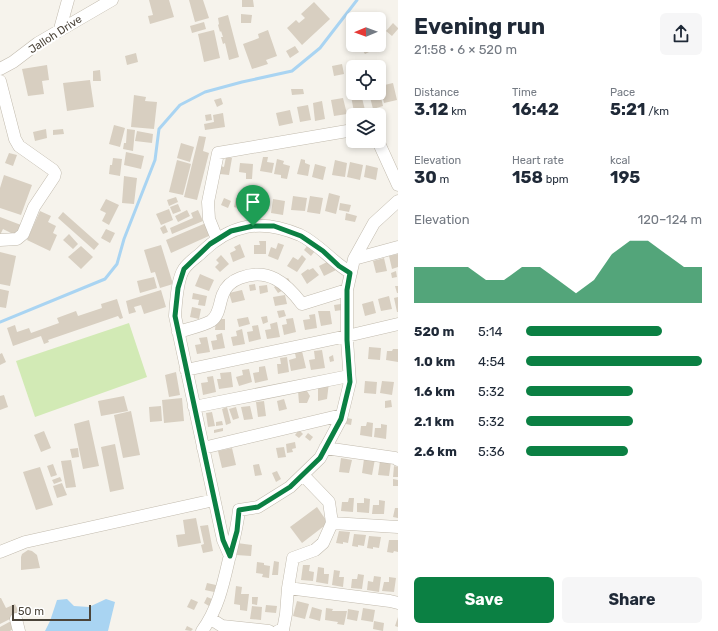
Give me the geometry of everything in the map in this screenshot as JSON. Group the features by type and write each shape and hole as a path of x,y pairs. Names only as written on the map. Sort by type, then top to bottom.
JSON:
{"street":[{"path":"60,29 68,0"},
{"name":"Jalloh Drive","path":"0,69 13,62 60,29 112,0"},
{"path":"0,81 15,139 20,146 54,170 55,173 54,177 34,207 23,234 17,239 0,240"},
{"path":"217,239 209,219 208,202 218,153 346,131"},
{"path":"381,148 398,185"},
{"path":"202,631 211,619 222,593 237,531 239,510 258,507 290,487 320,458 342,415 350,382 347,336 347,290 350,273 354,259 374,223 398,201"},
{"path":"230,556 223,540 175,316 178,288 184,269 210,244 231,231 253,226 274,226 301,236 323,251 339,266 350,273"},
{"path":"354,259 398,248"},
{"path":"178,332 211,321 217,315 223,294 232,281 246,275 259,273 274,277 292,291 302,304 347,290"},
{"path":"186,370 398,324"},
{"path":"194,407 349,376"},
{"path":"203,448 342,415"},
{"path":"325,448 395,458 398,460"},
{"path":"278,631 282,630 286,614 288,588 293,558 315,550 323,543 332,523 329,502 303,475"},
{"path":"0,552 25,542 214,500"},
{"path":"332,523 398,527"},
{"path":"288,588 390,600 398,603"},
{"path":"16,619 19,631"},
{"path":"211,619 213,631"},
{"path":"211,619 222,626 269,631"}],"green space":[{"path":"129,323 147,377 35,417 16,361"}],"water":[{"path":"67,599 74,606 89,607 106,599 115,602 108,631 45,631 57,600"}],"building":[{"path":"149,0 169,0 174,17 150,24 148,16 153,15"},
{"path":"189,0 203,0 209,18 195,22"},
{"path":"242,0 253,0 254,7 242,7"},
{"path":"314,2 330,19 302,45 287,28 296,20 299,23 305,18 301,14"},
{"path":"241,14 252,15 251,23 241,23"},
{"path":"228,15 239,57 229,60 225,43 223,44 221,37 223,37 218,25 218,18"},
{"path":"204,22 206,29 192,33 190,26"},
{"path":"393,23 398,28 392,36 386,31"},
{"path":"214,30 220,58 204,62 198,34"},
{"path":"268,30 277,56 266,60 268,64 252,69 243,44 259,38 258,34"},
{"path":"295,46 299,52 290,58 286,51"},
{"path":"136,53 138,62 127,65 125,56"},
{"path":"342,64 344,74 334,76 332,66"},
{"path":"47,65 49,80 42,81 44,94 28,96 22,69"},
{"path":"100,70 101,81 93,81 93,71"},
{"path":"90,80 94,107 67,111 63,83"},
{"path":"393,83 397,100 384,103 383,100 386,100 386,85"},
{"path":"291,89 303,89 304,94 292,95"},
{"path":"134,95 146,97 145,101 157,102 154,129 131,127"},
{"path":"221,98 223,104 217,107 214,100"},
{"path":"343,98 346,114 334,116 331,100"},
{"path":"352,100 362,100 364,108 353,108"},
{"path":"371,100 382,100 383,106 373,108"},
{"path":"322,101 325,119 315,121 313,103"},
{"path":"308,105 311,120 300,122 297,107"},
{"path":"290,110 293,123 279,126 276,113"},
{"path":"223,113 225,127 205,130 204,124 214,122 213,115"},
{"path":"211,114 212,120 206,121 205,115"},
{"path":"114,125 125,128 120,147 109,144"},
{"path":"46,129 47,138 35,141 33,132"},
{"path":"63,129 64,134 53,135 53,130"},
{"path":"127,129 135,130 133,151 123,149 124,143 126,143"},
{"path":"137,131 153,134 152,143 135,141"},
{"path":"199,136 206,137 203,151 209,153 197,200 184,197"},
{"path":"181,143 194,147 190,162 177,158"},
{"path":"126,152 144,156 141,169 124,165"},
{"path":"9,153 17,155 13,166 5,163"},
{"path":"226,157 232,158 229,175 220,174 221,166 224,167"},
{"path":"263,157 268,157 267,162 274,163 272,173 260,171"},
{"path":"113,158 122,159 120,176 109,174 110,165 112,165"},
{"path":"277,159 284,161 283,164 290,166 287,179 281,178 281,175 274,174"},
{"path":"301,159 305,160 305,163 310,165 308,176 297,174"},
{"path":"177,160 191,164 183,195 169,192"},
{"path":"335,160 347,163 345,177 332,175"},
{"path":"350,162 363,165 360,180 347,177"},
{"path":"240,163 253,164 252,179 246,179 246,173 239,172"},
{"path":"315,164 326,167 323,180 312,177"},
{"path":"366,165 378,168 376,180 364,177"},
{"path":"4,175 32,185 21,215 0,208 0,188"},
{"path":"124,176 137,178 134,204 122,203"},
{"path":"329,193 340,196 336,214 325,211"},
{"path":"258,196 268,198 266,209 256,208"},
{"path":"293,196 307,198 305,211 291,210"},
{"path":"310,196 323,198 320,214 307,212"},
{"path":"176,197 178,202 169,206 167,200"},
{"path":"224,198 231,201 228,208 221,205"},
{"path":"236,198 246,201 243,210 234,207"},
{"path":"106,199 119,205 109,225 102,221 106,213 100,210"},
{"path":"273,199 285,201 283,215 271,213"},
{"path":"340,203 351,205 349,212 339,210"},
{"path":"178,204 181,211 173,214 170,207"},
{"path":"169,209 173,220 161,225 156,214"},
{"path":"187,210 190,216 178,222 175,216"},
{"path":"198,210 203,221 172,234 170,228 193,218 191,213"},
{"path":"40,211 51,216 48,222 56,226 53,233 57,235 50,251 27,240"},
{"path":"63,212 99,244 94,250 58,218"},
{"path":"346,213 357,216 355,222 345,220"},
{"path":"0,217 21,225 17,236 3,229 0,235"},
{"path":"206,223 211,235 171,253 166,240"},
{"path":"165,225 168,232 163,234 160,228"},
{"path":"106,229 115,233 110,243 101,238"},
{"path":"69,234 78,244 73,249 63,240"},
{"path":"259,241 266,241 266,254 254,254 254,245 260,245"},
{"path":"311,241 318,247 311,256 304,250"},
{"path":"278,243 284,245 278,260 268,256 271,247 276,249"},
{"path":"240,244 245,257 233,262 230,253 236,250 234,247"},
{"path":"161,245 173,284 160,288 155,272 151,273 144,250"},
{"path":"81,246 93,257 81,269 68,257"},
{"path":"0,252 16,256 10,286 0,284"},
{"path":"398,254 398,267 392,269 389,256"},
{"path":"221,255 229,264 220,272 215,267 219,263 216,260"},
{"path":"302,255 306,259 297,272 287,266 293,257 298,260"},
{"path":"384,258 387,271 376,273 373,261"},
{"path":"331,260 336,270 324,276 319,266"},
{"path":"313,268 319,275 307,284 301,274 308,269"},
{"path":"396,271 397,277 392,278 391,273"},
{"path":"200,274 214,280 209,291 195,286"},
{"path":"154,277 157,288 140,293 137,281"},
{"path":"288,278 292,285 278,293 274,287"},
{"path":"255,284 256,290 250,291 249,285"},
{"path":"267,285 268,292 260,294 259,286"},
{"path":"395,286 398,286 398,293 397,293"},
{"path":"0,289 9,291 6,308 0,307"},
{"path":"161,290 166,307 144,314 141,305 134,307 136,312 129,314 126,301"},
{"path":"242,290 245,300 232,303 229,293"},
{"path":"193,293 207,296 205,306 198,305 199,300 192,299"},
{"path":"285,295 287,304 275,306 273,297"},
{"path":"389,296 392,309 381,311 378,299"},
{"path":"398,297 398,312 397,312 394,298"},
{"path":"117,299 123,318 120,319 118,316 48,340 49,342 44,344 41,336 13,346 7,328 15,325 17,332 29,328 31,333 59,323 57,318 76,311 78,316 102,308 101,304"},
{"path":"373,301 376,313 365,316 362,304"},
{"path":"341,304 342,310 335,311 334,305"},
{"path":"192,307 201,309 199,319 190,317"},
{"path":"284,310 286,316 279,318 277,311"},
{"path":"318,311 330,311 332,324 321,326"},
{"path":"315,314 317,328 305,330 303,320 310,319 309,315"},
{"path":"267,316 268,322 263,324 261,317"},
{"path":"248,317 250,324 239,327 237,319"},
{"path":"293,318 296,332 284,335 282,325 287,324 286,319"},
{"path":"216,319 225,319 225,330 215,330"},
{"path":"277,322 280,337 267,339 265,330 271,329 270,324"},
{"path":"258,325 261,339 249,342 247,332 253,331 252,326"},
{"path":"242,329 245,344 233,346 231,337 237,336 236,331"},
{"path":"222,333 225,348 213,350 211,341 217,340 216,335"},
{"path":"207,337 210,352 197,354 195,345 201,344 199,338"},
{"path":"369,347 381,348 380,360 368,359"},
{"path":"393,349 398,349 398,362 386,360 387,351 392,351"},
{"path":"322,350 325,368 311,370 309,360 315,359 314,351"},
{"path":"302,351 306,368 291,371 289,360 296,358 295,353"},
{"path":"2,353 6,362 0,365 0,354"},
{"path":"333,355 334,361 330,362 329,357"},
{"path":"287,357 289,372 278,374 277,364 281,364 280,358"},
{"path":"265,366 268,380 255,383 253,373 259,372 259,367"},
{"path":"249,369 252,382 239,386 236,377 243,375 242,370"},
{"path":"176,372 180,395 169,397 165,375"},
{"path":"231,372 233,387 219,389 217,379 221,379 220,373"},
{"path":"330,374 327,399 318,401 318,377"},
{"path":"213,376 216,392 203,395 201,383 208,382 207,377"},
{"path":"365,381 377,382 376,394 364,393"},
{"path":"382,381 394,382 392,395 380,393"},
{"path":"298,391 307,391 310,396 307,403 299,403"},
{"path":"4,395 8,407 0,410 0,396"},
{"path":"124,396 128,411 101,416 98,401"},
{"path":"182,398 184,421 164,423 162,400"},
{"path":"284,399 287,409 279,411 277,401"},
{"path":"391,400 392,407 385,408 385,401"},
{"path":"264,401 266,416 258,417 256,402"},
{"path":"161,406 162,421 150,422 149,407"},
{"path":"250,406 253,419 244,420 241,407"},
{"path":"227,407 231,423 226,425 222,409"},
{"path":"236,407 239,418 233,420 229,409"},
{"path":"131,411 140,455 123,458 114,415"},
{"path":"212,412 215,426 208,427 206,413"},
{"path":"347,418 352,419 351,425 346,424"},
{"path":"89,420 99,466 83,469 74,424"},
{"path":"222,421 223,425 216,426 216,422"},
{"path":"367,422 373,423 372,437 360,435 361,426 366,426"},
{"path":"381,424 387,425 386,439 374,437 375,428 381,428"},
{"path":"223,428 223,431 214,433 214,430"},
{"path":"299,430 303,434 299,438 295,435"},
{"path":"44,431 51,448 41,452 34,435"},
{"path":"308,433 313,437 310,441 305,437"},
{"path":"295,442 296,448 292,449 293,452 287,453 286,444"},
{"path":"115,444 124,489 110,492 101,447"},
{"path":"284,447 286,457 278,458 276,448"},
{"path":"78,448 79,457 72,458 70,449"},
{"path":"232,448 236,465 222,468 218,451"},
{"path":"341,458 352,460 349,473 339,472"},
{"path":"364,459 375,459 372,475 362,473"},
{"path":"71,460 76,487 66,488 61,461"},
{"path":"380,461 391,462 389,476 378,475"},
{"path":"53,464 57,475 51,477 47,466"},
{"path":"259,464 262,475 255,476 253,465"},
{"path":"394,466 398,467 398,477 393,477"},
{"path":"40,467 53,505 36,510 23,472"},
{"path":"277,471 281,479 276,482 272,473"},
{"path":"60,477 62,481 54,484 52,480"},
{"path":"393,479 398,480 398,486 393,486"},
{"path":"62,483 67,495 57,498 53,486"},
{"path":"349,498 354,498 353,512 341,511 342,502 348,502"},
{"path":"364,498 370,499 369,513 357,512 357,503 364,503"},
{"path":"379,500 385,501 384,514 372,514 373,505 379,505"},
{"path":"317,507 328,523 302,543 290,527"},
{"path":"395,508 398,508 398,518 393,517"},
{"path":"196,518 201,543 178,547 176,535 185,534 183,520"},
{"path":"208,525 213,551 203,553 201,545 204,544 200,526"},
{"path":"339,531 350,532 348,543 336,543"},
{"path":"354,534 366,535 364,546 352,546"},
{"path":"369,536 381,537 379,548 367,548"},
{"path":"389,540 398,540 398,552 387,552"},
{"path":"237,543 252,545 251,556 236,555"},
{"path":"28,550 37,555 40,568 21,570 22,554"},
{"path":"274,561 279,562 278,575 272,575"},
{"path":"257,562 270,566 269,578 262,577 263,574 256,573"},
{"path":"303,565 310,565 309,571 314,572 313,581 301,580"},
{"path":"318,567 324,568 324,574 329,574 328,584 316,582"},
{"path":"334,570 340,571 339,577 344,577 343,587 332,585"},
{"path":"358,574 364,575 362,589 351,588 352,579 357,579"},
{"path":"374,576 381,577 379,592 367,590 368,581 373,582"},
{"path":"389,577 396,578 394,592 382,591 384,582 389,582"},
{"path":"207,583 216,585 214,592 205,590"},
{"path":"236,586 242,587 241,594 249,594 247,611 240,610 240,605 234,604"},
{"path":"207,597 212,599 209,606 204,603"},
{"path":"252,597 258,597 257,605 252,604"},
{"path":"0,598 6,608 15,604 20,614 0,624"},
{"path":"191,599 198,602 194,610 187,607"},
{"path":"297,601 309,604 305,619 293,616"},
{"path":"266,605 277,606 276,613 265,612"},
{"path":"252,606 262,607 261,620 250,619"},
{"path":"312,607 322,610 320,621 309,618"},
{"path":"326,608 333,609 332,611 347,611 344,625 337,624 338,622 325,620"},
{"path":"363,608 375,610 373,622 361,620"},
{"path":"348,609 359,611 357,621 347,619"},
{"path":"398,617 398,627 395,626"},
{"path":"13,620 17,627 10,631 0,631 0,627"},
{"path":"374,621 384,623 383,631 373,629"},
{"path":"187,626 193,629 191,631 185,630"}],"waterway":[{"path":"0,322 105,279 117,264 124,239 155,160 159,129 180,105 205,92 292,71 320,48 357,0"}],"route":[{"path":"253,226 274,226 301,236 323,251 339,266 350,273 347,290 347,340 350,382 341,419 320,458 290,487 258,507 239,510 237,531 230,556 223,540 175,316 178,288 184,269 210,244 231,231 253,226"}]}
